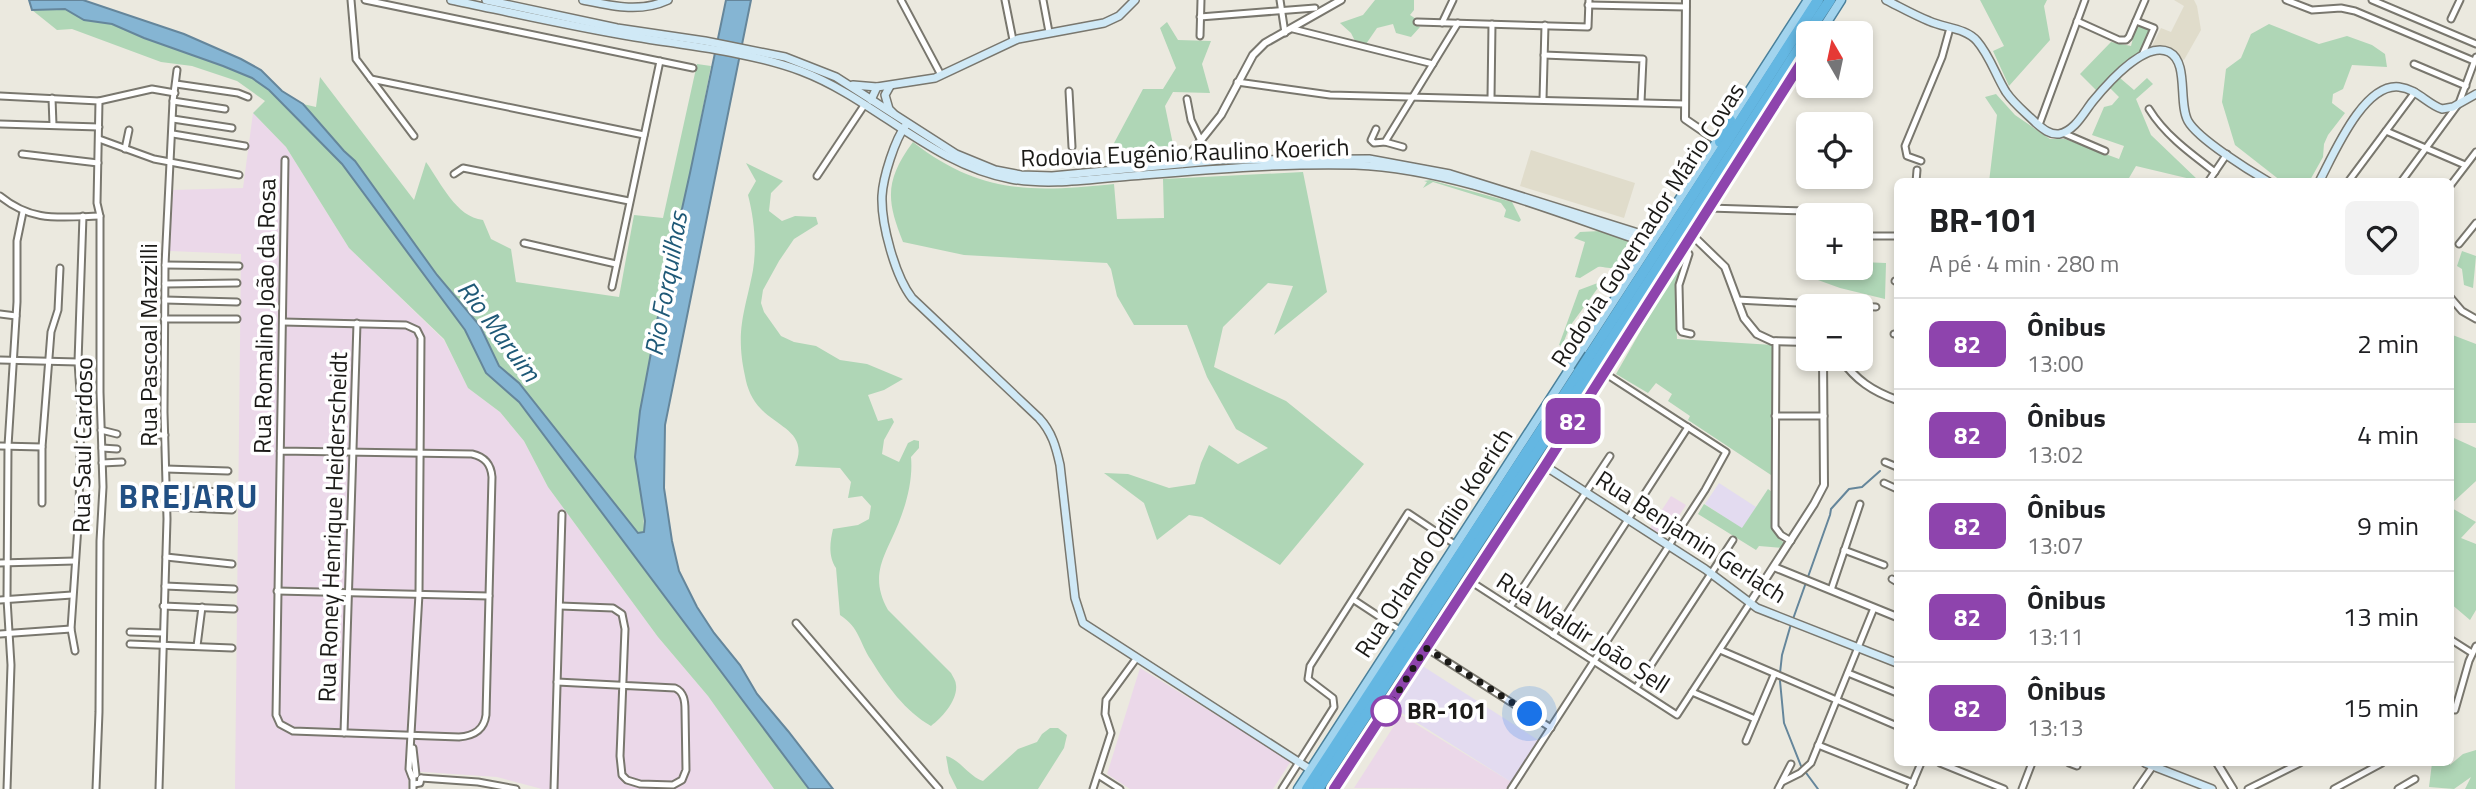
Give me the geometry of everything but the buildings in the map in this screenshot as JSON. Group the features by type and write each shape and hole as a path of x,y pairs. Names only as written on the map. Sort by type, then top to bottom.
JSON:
{"highway":[{"name":"Rodovia Governador Mário Covas","path":"1594,358 1704,177 1818,0"},
{"name":"Rodovia Governador Mário Covas","path":"1816,21 1830,0"},
{"name":"Rodovia Governador Mário Covas","path":"1307,789 1422,611 1583,374 1686,232 1796,53"},
{"path":"1704,177 1730,120"},
{"path":"1686,232 1728,178"},
{"name":"Rodovia Governador Mário Covas","path":"1318,789 1583,374"},
{"path":"1385,655 1422,611"},
{"path":"1399,690 1420,633"}],"main road":[{"name":"Rodovia Eugênio Raulino Koerich","path":"451,0 620,34 756,51 811,66 845,82 905,126 964,164 999,176 1024,181 1054,181 1306,166 1404,170 1467,185 1652,241"},
{"name":"Rodovia Eugênio Raulino Koerich","path":"486,0 704,44 781,65 871,102 896,116 905,126 965,159 995,170 1021,175 1069,175 1221,160 1369,159 1450,174 1652,241"},
{"path":"583,0 643,8 668,0"},
{"path":"845,82 883,89 923,81 942,75 1013,40 1104,23 1119,16 1135,0"},
{"name":"Rua Orlando Odílio Koerich","path":"1298,789 1808,0"},
{"path":"1827,21 1841,0"},
{"path":"1885,0 1929,22 1964,32 1976,40 2006,92 2039,125 2052,133 2063,133 2076,123 2105,88 2143,53 2160,50 2175,56 2180,66 2183,106 2189,123 2198,133 2258,178"},
{"path":"1339,787 1682,247 1686,232 1709,208 1796,71"},
{"path":"2321,178 2354,118 2381,92 2394,87 2415,92 2439,108 2446,109 2476,94"},
{"path":"871,102 883,89"},
{"path":"883,89 889,109 896,116"},
{"path":"905,126 882,193 888,234 900,278 912,299 1049,430 1060,466 1075,598 1080,619 1087,627 1311,770"},
{"path":"1577,356 1603,372"},
{"name":"Rua Benjamin Gerlach","path":"1545,466 1750,603 1788,621 1894,662"},
{"path":"2153,766 2207,788"}],"street":[{"path":"352,0 356,59 414,136"},
{"path":"365,0 693,68"},
{"path":"901,0 942,75"},
{"path":"1005,0 1013,40"},
{"path":"1043,0 1049,32"},
{"path":"1200,36 1201,0"},
{"path":"1280,0 1285,33"},
{"path":"1182,164 1223,111 1255,51 1341,0"},
{"path":"1442,23 1453,0"},
{"path":"2039,125 2085,0"},
{"path":"2077,21 2122,40 2129,37 2145,0"},
{"path":"2286,0 2312,10 2355,10 2475,59 2459,103 2404,178"},
{"path":"2372,0 2476,44"},
{"path":"2451,19 2460,0"},
{"path":"1417,22 1588,27 1588,2 1686,3 1686,121 1717,141"},
{"path":"1200,17 1315,8"},
{"path":"2136,21 2154,28 2143,53"},
{"path":"1385,142 1458,23"},
{"path":"1491,98 1492,24"},
{"path":"1543,99 1545,25"},
{"path":"1921,161 1908,156 1905,146 1938,67 1950,28"},
{"path":"1293,29 1433,64"},
{"path":"1544,55 1643,59 1641,102"},
{"path":"612,287 660,61"},
{"path":"2414,64 2466,86"},
{"name":"Rua Pascoal Mazzilli","path":"159,789 168,507 165,435 165,265 177,70"},
{"path":"371,79 645,135"},
{"path":"1237,82 1318,94 1685,104"},
{"path":"176,84 238,93 248,97"},
{"path":"0,96 99,101 152,89 175,93"},
{"path":"1069,91 1072,148"},
{"path":"2350,178 2415,92"},
{"path":"52,98 53,125"},
{"path":"1187,99 1191,120 1200,139"},
{"name":"Rua Saul Cardoso","path":"96,789 102,463 100,216 97,202 99,101"},
{"path":"173,102 225,109"},
{"path":"817,176 871,102"},
{"path":"2149,109 2176,141 2215,172"},
{"path":"173,119 232,128"},
{"path":"0,124 99,127"},
{"path":"1376,129 1372,142 1403,147"},
{"path":"125,149 130,130"},
{"path":"2386,131 2465,165"},
{"path":"2063,133 2105,151"},
{"path":"173,134 245,146"},
{"path":"99,139 170,163 239,175"},
{"path":"2454,180 2476,152"},
{"path":"2211,178 2227,153"},
{"path":"22,154 98,163"},
{"name":"Rua Romalino João da Rosa","path":"285,160 275,710 280,724 293,731 344,733"},
{"path":"454,174 463,168 629,201"},
{"path":"1916,178 1917,170"},
{"path":"0,196 23,212 43,217 100,216"},
{"path":"1709,208 1796,211"},
{"path":"7,789 11,665 4,599 8,446 16,316 17,240 23,212"},
{"path":"75,652 71,629 79,511 81,407 78,362 83,216"},
{"path":"2459,244 2476,223"},
{"path":"1686,232 1721,262 1744,318 1757,334 1765,340 1796,342"},
{"path":"1873,236 1894,236"},
{"path":"524,243 617,264"},
{"path":"1682,247 1689,254 1679,285 1680,329 1691,334"},
{"path":"165,265 239,266"},
{"path":"42,503 42,447 51,332 58,310 60,268"},
{"path":"165,284 237,283"},
{"path":"165,300 237,302"},
{"path":"1737,300 1877,307"},
{"path":"2454,302 2462,311 2476,319"},
{"path":"0,314 16,316"},
{"path":"164,319 237,319"},
{"path":"283,322 406,325 420,333 419,594 409,769 415,781 478,782 516,789"},
{"name":"Rua Roney Henrique Heiderscheidt","path":"344,733 357,323"},
{"path":"1776,341 1775,527 1791,541"},
{"path":"0,360 78,362"},
{"path":"1755,719 1692,692 1791,541 1824,485 1823,371"},
{"path":"1851,371 1858,380 1875,391 1894,399"},
{"path":"1511,789 1669,547 1719,468 1726,452 1603,372"},
{"path":"1775,416 1824,416"},
{"path":"1553,635 1688,427"},
{"path":"101,430 117,434"},
{"path":"143,435 165,435"},
{"path":"0,446 42,447"},
{"path":"102,448 117,449"},
{"path":"281,451 472,454 486,460 492,477 486,715 479,730 465,736 344,733"},
{"path":"1510,607 1610,456"},
{"path":"102,463 122,462"},
{"path":"1885,462 1894,466"},
{"path":"166,469 228,471"},
{"path":"1884,483 1894,488"},
{"path":"166,489 228,492"},
{"path":"1831,590 1860,504"},
{"path":"168,507 232,510"},
{"path":"1282,789 1335,703 1330,695 1311,682 1307,676 1310,666 1409,513 1456,545"},
{"path":"554,789 562,514"},
{"path":"1636,688 1733,540"},
{"path":"1844,550 1884,565"},
{"path":"166,557 232,564"},
{"path":"0,563 75,561"},
{"path":"1774,567 1894,616"},
{"name":"Rua Waldir João Sell","path":"1470,581 1677,715 1692,692"},
{"path":"165,586 234,589"},
{"path":"277,591 489,596"},
{"path":"4,599 72,595"},
{"path":"1354,600 1401,631"},
{"path":"163,606 234,609"},
{"path":"557,682 622,685 675,688 685,701 686,770 681,780 673,785 640,784 627,780 621,768 622,685 625,629 622,614 613,608 559,606"},
{"path":"197,646 202,607"},
{"path":"1783,782 1806,769 1874,608"},
{"path":"796,623 939,789"},
{"path":"0,634 71,629"},
{"path":"130,632 163,633"},
{"path":"2454,642 2472,653"},
{"path":"130,644 232,648"},
{"path":"2455,710 2476,646"},
{"path":"1426,648 1551,727"},
{"path":"1720,650 1894,725"},
{"path":"1093,789 1111,733 1105,714 1106,700 1136,659"},
{"path":"1848,673 1894,692"},
{"path":"1746,741 1774,675"},
{"path":"1818,745 1911,786 1920,766"},
{"path":"1778,789 1791,764"},
{"path":"1947,766 2004,789"},
{"path":"2022,789 2031,766"},
{"path":"2137,789 2153,766"},
{"path":"2219,766 2233,789"},
{"path":"2248,789 2295,766"},
{"path":"2334,789 2376,766"},
{"path":"1098,775 1120,789"},
{"path":"2398,789 2415,779"}],"shaded area":[{"path":"2174,0 2194,0 2201,30 2184,60 2171,50 2151,48 2161,28 2171,32 2184,6"},
{"path":"253,113 286,147 349,248 444,340 468,388 500,412 524,441 548,487 658,637 708,696 774,789 542,789 497,777 409,771 408,789 235,789 241,254 170,251 172,190 243,188"},
{"path":"1531,150 1635,183 1624,218 1520,186"},
{"path":"1719,483 1756,507 1742,529 1705,504"},
{"path":"1671,496 1686,505 1665,537 1650,528"},
{"path":"1421,665 1538,740 1511,782 1394,708"},
{"path":"1140,668 1291,761 1273,789 1130,789 1107,774"},
{"path":"1401,715 1511,782 1507,789 1354,788"}],"green space":[{"path":"1375,0 1414,0 1414,10 1410,15 1416,19 1414,25 1420,27 1411,37 1396,33 1393,24 1377,28 1366,44 1355,41 1340,23 1363,15"},
{"path":"1980,0 2047,0 2044,6 2050,40 2009,86 1993,51 2004,46"},
{"path":"66,9 84,20 112,24 252,78 269,90 342,164 465,330 486,373 519,402 809,789 774,789 708,696 658,637 548,487 524,441 500,412 468,388 444,339 349,248 286,147 253,113 265,101 237,81 192,66 161,62 72,29 57,30 32,10"},
{"path":"1167,22 1178,40 1211,41 1202,64 1210,93 1173,92 1165,106 1175,154 1142,161 1114,155 1113,145 1143,89 1163,89 1176,68 1160,28"},
{"path":"2137,23 2150,27 2140,53 2097,91 2080,74 2111,42 2131,46"},
{"path":"2269,24 2319,44 2347,36 2372,45 2385,54 2387,67 2352,65 2343,89 2333,94 2332,103 2345,113 2328,135 2323,157 2311,178 2277,178 2235,145 2222,102 2226,69 2241,58 2251,34"},
{"path":"697,64 711,66 640,411 644,532 638,533 519,383 499,366 480,326 437,275 355,161 303,104 316,107 320,77 414,200 426,162 457,206 473,218 483,220 491,239 511,249 516,282 619,297 634,215 663,218"},
{"path":"2120,78 2134,90 2147,78 2153,84 2136,99 2151,135 2196,178 2136,166 2129,178 1989,178 1997,115 1985,97 1996,94 2015,115 2050,139 2065,139 2119,159 2124,146 2092,135 2104,107 2112,105 2119,97 2110,88"},
{"path":"913,142 962,172 985,181 1033,188 1114,184 1117,219 1164,218 1163,179 1303,172 1327,292 1274,335 1293,286 1268,283 1223,327 1214,367 1286,401 1364,464 1280,565 1202,517 1189,515 1157,540 1144,503 1104,473 1128,474 1169,488 1195,484 1209,445 1238,464 1268,448 1236,429 1207,377 1187,325 1134,325 1117,296 1107,263 964,255 903,242 893,214 891,190 897,168"},
{"path":"746,163 783,181 771,193 769,211 782,221 795,216 816,217 818,224 794,239 763,290 761,303 764,312 781,336 794,342 816,346 840,360 867,364 903,379 884,390 868,395 878,421 892,418 894,422 884,440 882,454 899,462 908,443 919,441 919,448 911,457 905,506 881,565 879,586 888,610 951,673 956,682 952,702 931,726 897,697 871,660 855,630 840,615 836,568 831,554 833,529 858,525 869,519 871,506 862,496 848,498 851,482 840,468 795,466 798,446 795,438 758,405 747,385 742,360 741,333 755,251 748,195 756,181"},
{"path":"1430,180 1512,202 1521,220 1519,222 1504,217 1506,210 1501,203 1433,182 1423,188 1427,182 1424,181"},
{"path":"1600,231 1634,242 1637,246 1630,258 1619,267 1598,267 1580,278 1575,277 1585,242 1574,238 1580,232"},
{"path":"2462,251 2476,256 2473,288 2464,285 2462,269 2457,266"},
{"path":"1684,255 1675,295 1677,339 1773,345 1771,475 1688,420 1690,416 1668,401 1672,394 1656,383 1648,393 1616,374"},
{"path":"1873,262 1886,263 1885,299 1818,280 1873,280"},
{"path":"1603,281 1570,326 1562,346 1559,345 1579,290"},
{"path":"2454,336 2476,344 2476,423 2454,423"},
{"path":"2454,438 2476,448 2476,481 2454,501"},
{"path":"1768,489 1772,492 1773,527 1786,544 1783,548 1759,546 1756,550 1698,514 1704,504 1742,528"},
{"path":"2454,509 2476,522 2461,538 2476,544 2476,610 2470,620 2454,606"},
{"path":"1050,728 1058,728 1067,735 1064,748 1038,789 957,789 949,773 946,756 983,781 1018,749 1037,742"},
{"path":"2476,750 2476,789 2465,789 2471,777 2454,789 2429,787 2432,766 2454,766 2454,762 2463,754"}],"water":[{"name":"Rio Forquilhas","path":"29,0 83,0 184,34 261,70 282,91 303,104 355,161 437,275 480,326 499,366 519,383 638,533 644,532 645,521 635,457 640,411 657,321 726,0 751,0 665,425 664,488 679,571 697,607 740,665 757,694 833,789 809,789 519,402 486,373 465,330 342,164 269,90 252,78 112,24 84,20 65,9 32,10"}],"waterway":[{"path":"1793,619 1831,509 1849,489 1862,487 1880,471"},
{"path":"1780,673 1791,624"},
{"path":"1780,681 1784,723 1801,766 1818,789"}],"bus line":[{"name":"82","path":"1334,789 1545,466 1796,71"}],"place":[{"name":"BR-101","path":"1386,711"}],"district":[{"name":"BREJARU","path":"189,497"}],"route":[{"path":"1386,711 1426,648 1530,714"}],"water label":[{"name":"Rio Maruim","path":"499,331"}]}
